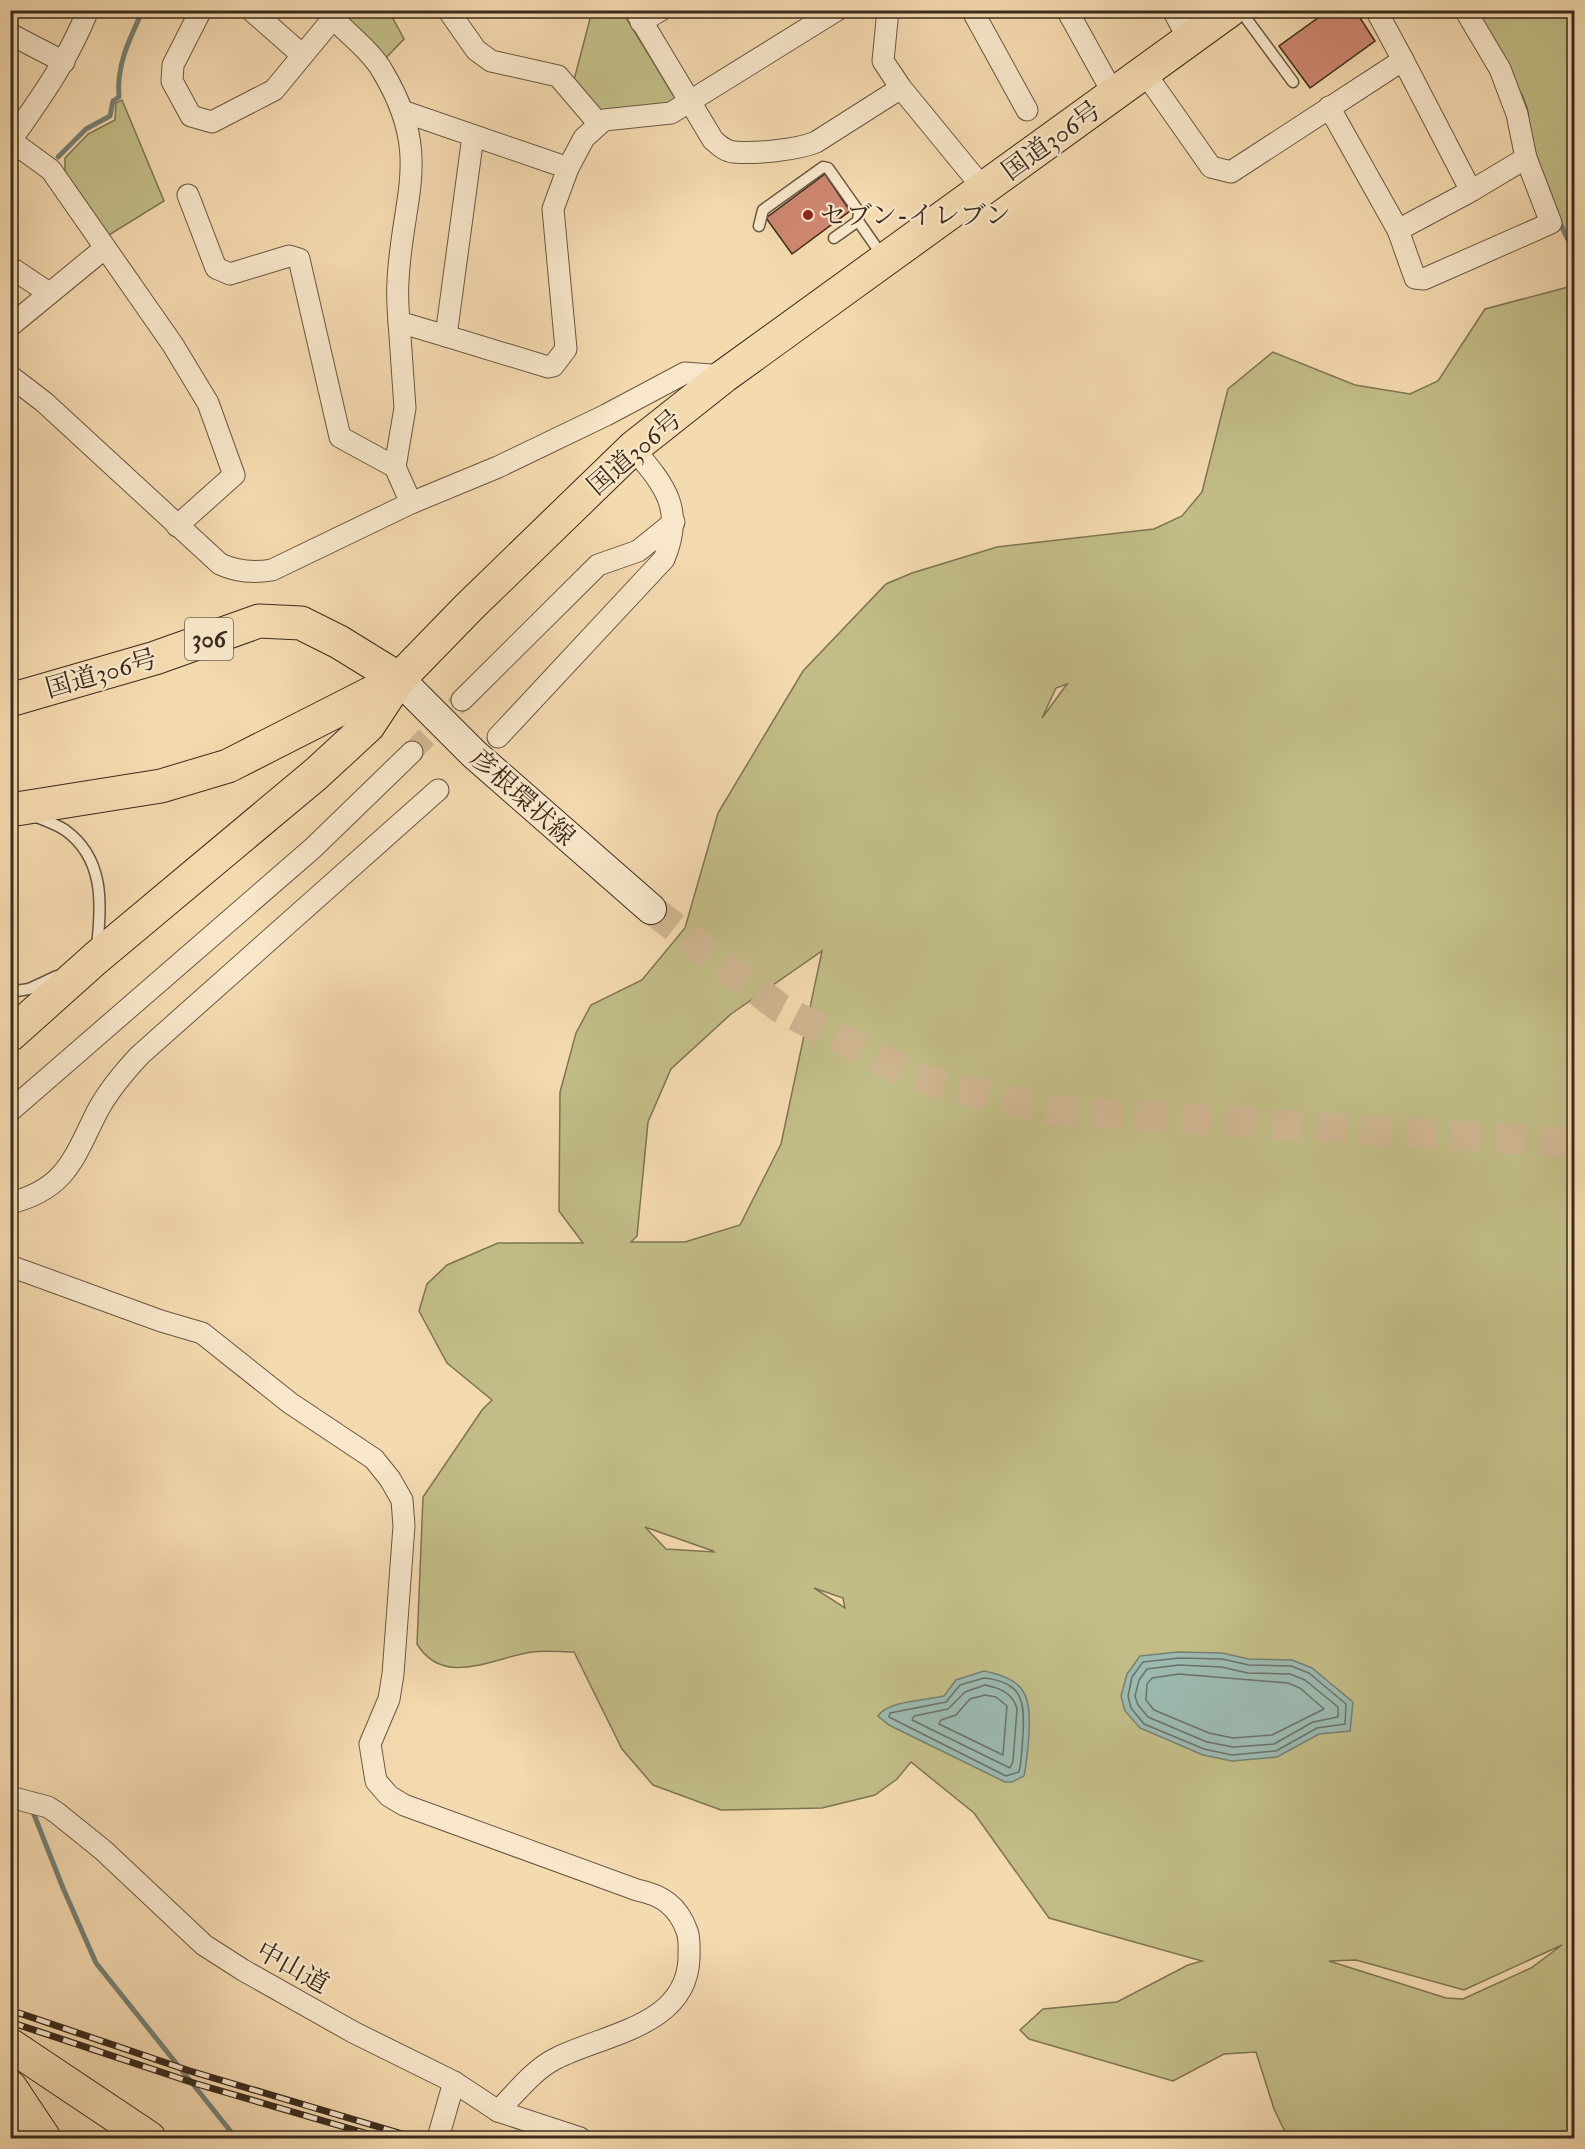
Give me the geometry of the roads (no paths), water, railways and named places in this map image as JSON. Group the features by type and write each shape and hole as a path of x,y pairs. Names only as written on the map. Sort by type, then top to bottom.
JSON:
{"highway":[{"name":"国道306号","path":"10,700 155,658 259,621 301,623 339,642 399,680 469,607 633,448 724,376 1230,10"},
{"path":"14,810 161,786 228,766 399,680"},
{"path":"10,1035 96,958 316,774 360,734 368,726 399,680"},
{"path":"10,2045 149,2139"},
{"path":"10,2087 44,2139"},
{"path":"10,2119 23,2139"}],"main road":[{"name":"彦根環状線","path":"399,680 474,754 651,909"}],"street":[{"path":"88,10 64,62 11,140 51,170 200,386 234,475 177,526"},
{"path":"201,10 173,64 172,81 191,116 212,122 274,90 301,54 336,14 383,70 402,111 412,150 412,186 398,281 405,408 396,467 411,503"},
{"path":"251,10 301,54"},
{"path":"448,10 476,50 491,61 558,76 599,124"},
{"path":"661,10 638,16 713,140 723,149 735,152 804,147 816,142 901,88"},
{"path":"399,322 548,367 564,354 566,349 553,208 568,168 584,138 604,120 671,113 688,100 837,10"},
{"path":"888,10 883,61 901,88 983,188"},
{"path":"972,10 1027,110"},
{"path":"1067,10 1113,95"},
{"path":"1173,10 1189,40"},
{"path":"1376,10 1471,191"},
{"path":"1329,107 1398,230 1415,278 1424,279 1551,223 1526,159 1517,114 1500,69 1465,10"},
{"path":"10,34 64,62"},
{"path":"1145,73 1211,167 1231,172 1402,60"},
{"path":"402,111 568,168"},
{"path":"446,336 473,136"},
{"path":"1398,230 1526,159"},
{"path":"188,195 216,268 230,274 289,255 299,259 340,437 396,467"},
{"path":"10,326 105,248"},
{"path":"10,267 50,293"},
{"path":"15,374 220,564 235,571 262,572 272,570 411,503 509,462 606,415 685,373 724,376"},
{"path":"498,737 664,559 671,543 674,522 666,490 633,448"},
{"path":"462,700 591,570 617,556 638,551 674,522"},
{"path":"10,1111 312,848 412,752"},
{"path":"10,1203 28,1199 58,1181 81,1149 110,1091 140,1055 438,790"},
{"path":"10,1266 161,1322 202,1333 290,1403 374,1459 390,1479 402,1500 404,1526 389,1699 370,1744 376,1781 389,1796 404,1805 637,1890 657,1894 680,1915 689,1943 688,1970 685,1984 673,2000 640,2026 554,2059 498,2111"},
{"name":"中山道","path":"10,1797 48,1807 57,1813 103,1850 204,1945 243,1970 353,2032 454,2082 498,2111 580,2139"},
{"path":"438,2139 454,2082"}],"lane":[{"path":"1240,10 1293,82"},
{"path":"759,226 764,210 823,167 828,168 859,212 858,221 885,259"},
{"path":"834,238 858,221"},
{"path":"10,992 29,988 96,958 101,909 98,878 84,848 64,829 14,810"}],"water":[{"path":"1178,1652 1222,1653 1249,1659 1292,1660 1312,1668 1353,1702 1350,1731 1319,1734 1277,1757 1232,1761 1203,1755 1140,1728 1125,1711 1121,1696 1127,1674 1140,1656"},
{"path":"984,1671 998,1674 1017,1684 1023,1690 1029,1708 1024,1776 1012,1782 1005,1782 889,1725 878,1716 890,1707 899,1704 944,1696 956,1680"}],"waterway":[{"path":"58,157 86,129 110,116 113,101 119,97 120,74 125,52 143,10"},
{"path":"1521,96 1527,115"},
{"path":"1559,221 1570,244"},
{"path":"30,1811 33,1812 96,1963 236,2138"}],"tunnel":[{"path":"412,752 462,700"},
{"path":"651,909 780,1008 914,1077 1050,1110 1574,1143"}],"railway":[{"path":"10,2010 190,2071 416,2138"},
{"path":"10,2022 197,2084 382,2138"}],"place":[{"name":"セブン-イレブン","path":"808,215"}]}
